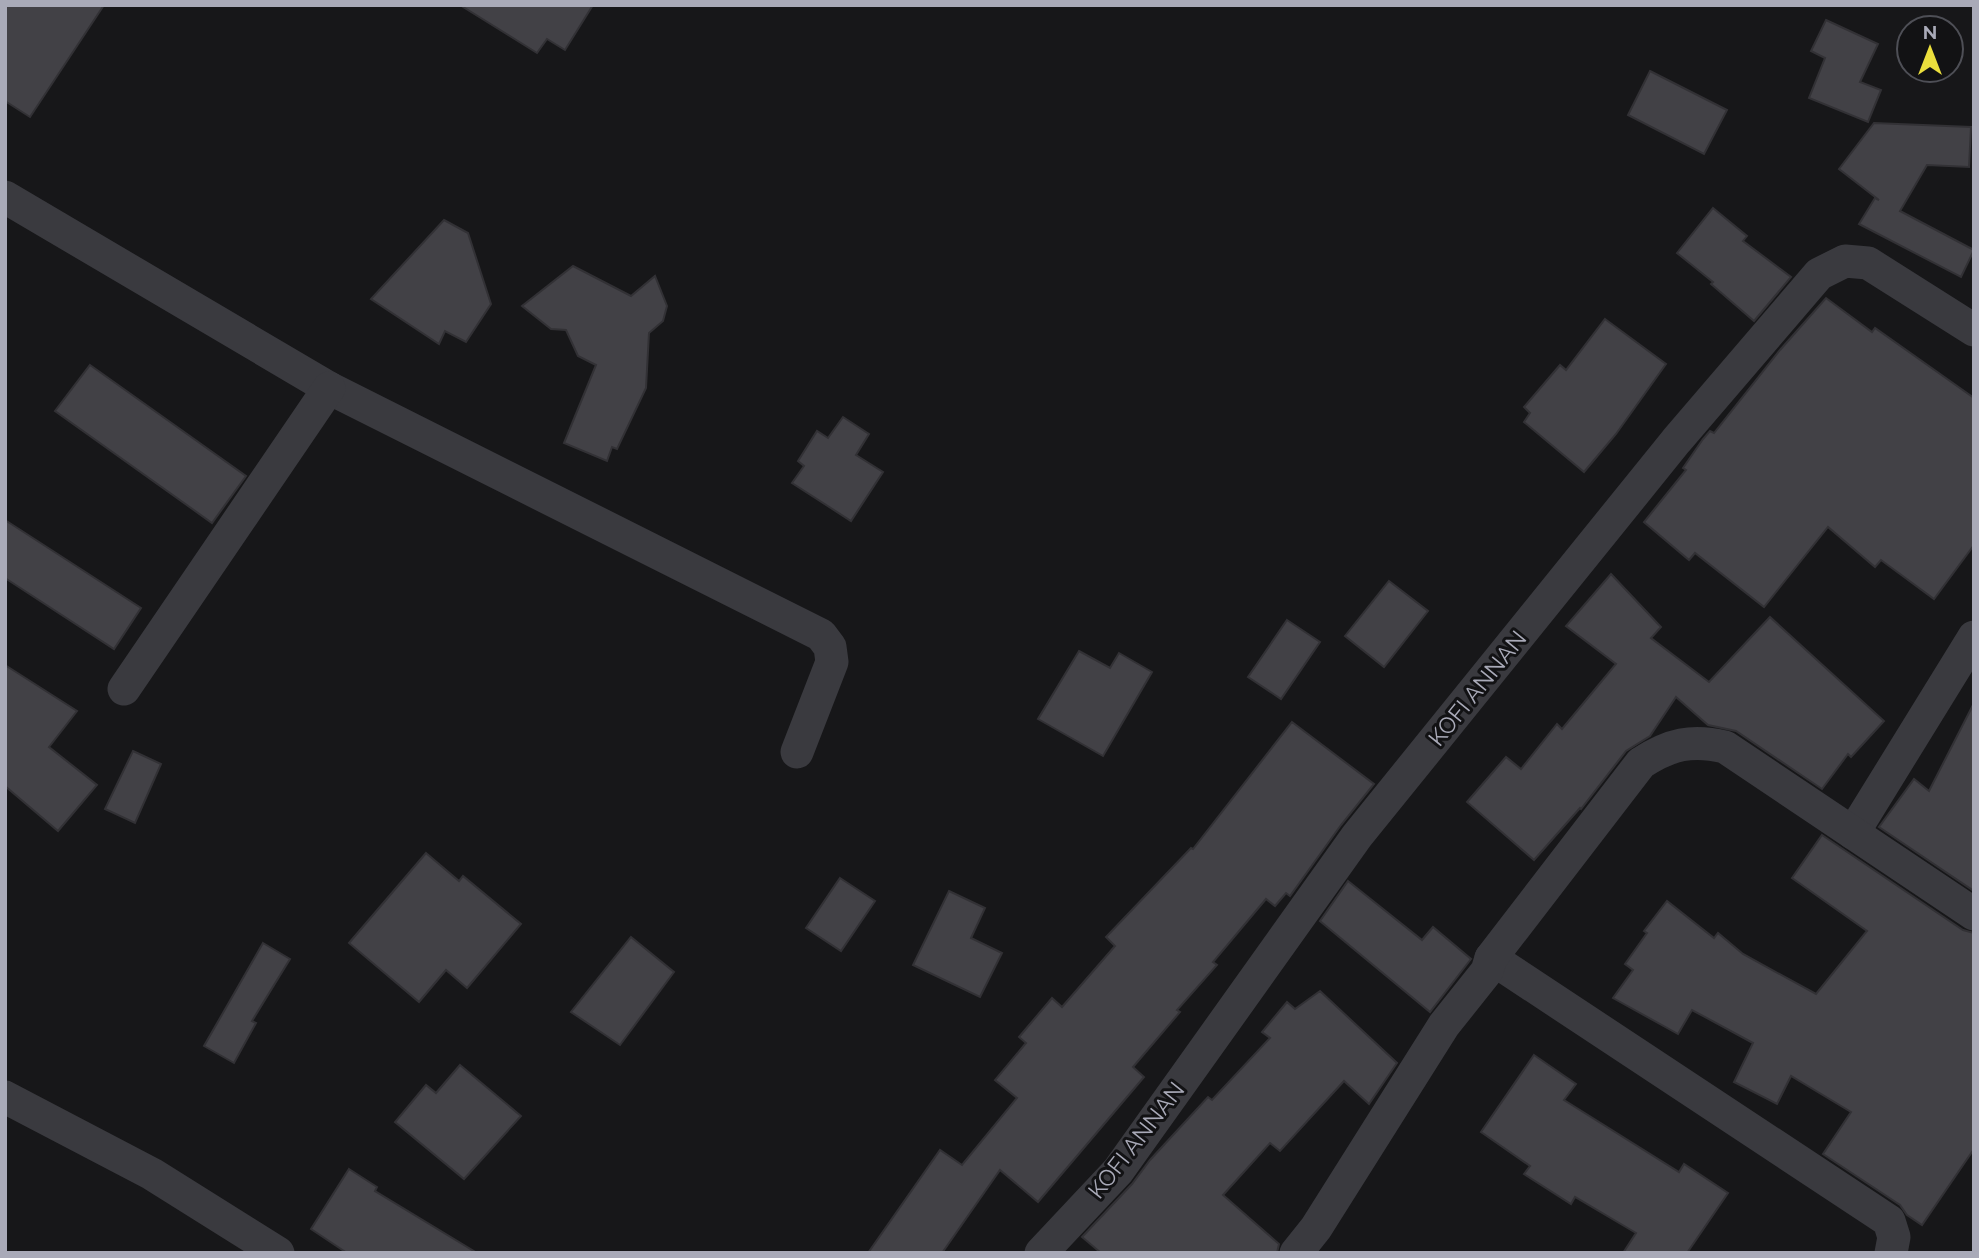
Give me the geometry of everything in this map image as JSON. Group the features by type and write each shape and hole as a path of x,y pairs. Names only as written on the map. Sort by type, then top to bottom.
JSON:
{"street":[{"path":"5,197 329,388 821,635 830,646 832,662 797,752"},
{"name":"KOFI ANNAN","path":"1041,1253 1118,1171 1357,836 1676,441 1819,274 1845,261 1868,263 1974,330"},
{"path":"124,688 329,388"},
{"path":"1853,833 1974,637"},
{"path":"1296,1253 1316,1228 1444,1025 1487,971 1491,958 1642,763 1663,749 1705,742 1725,747 1974,914"},
{"path":"1491,958 1889,1221 1894,1237 1891,1253"},
{"path":"5,1097 152,1174 278,1253"}],"building":[{"path":"5,5 104,5 30,117 5,101"},
{"path":"460,5 593,5 565,50 547,39 537,53"},
{"path":"1826,20 1878,44 1860,82 1881,90 1868,122 1809,98 1825,58 1811,51"},
{"path":"1650,71 1727,110 1704,154 1628,115"},
{"path":"1874,123 1971,127 1969,167 1927,165 1900,211 1974,250 1961,277 1859,224 1875,198 1879,200 1839,169"},
{"path":"1713,208 1747,236 1743,241 1791,277 1754,321 1677,253"},
{"path":"444,220 468,233 491,304 466,342 445,331 439,344 371,299"},
{"path":"573,266 631,296 655,276 667,306 663,321 649,333 646,388 617,449 612,447 607,461 564,443 596,365 578,356 566,330 551,329 522,306"},
{"path":"1826,298 1872,332 1875,328 1974,398 1974,545 1934,599 1881,560 1875,567 1828,527 1764,607 1695,553 1689,560 1644,522 1686,470 1683,468 1703,439 1710,431 1714,433 1780,350"},
{"path":"1605,319 1666,364 1616,434 1584,472 1524,422 1530,413 1524,407 1560,365 1566,370"},
{"path":"90,365 246,476 212,523 55,411"},
{"path":"843,417 869,434 856,455 883,472 851,521 792,483 804,466 798,461 817,431 828,438"},
{"path":"5,520 141,608 114,649 5,578"},
{"path":"1611,574 1661,627 1651,638 1709,682 1770,617 1884,721 1851,757 1848,754 1822,789 1736,731 1708,725 1676,697 1650,736 1626,751 1581,809 1534,860 1467,802 1506,757 1521,769 1557,724 1562,729 1616,664 1566,626"},
{"path":"1389,581 1428,611 1384,667 1345,636"},
{"path":"1287,620 1320,642 1281,699 1248,677"},
{"path":"1079,651 1110,668 1119,653 1152,672 1103,756 1038,719"},
{"path":"5,665 77,711 49,747 97,785 58,831 5,786"},
{"path":"1974,703 1974,891 1879,827 1914,779 1929,791"},
{"path":"1292,722 1374,784 1290,896 1286,893 1275,906 1266,899 1213,962 1217,965 1177,1010 1180,1012 1133,1067 1144,1077 1038,1202 1000,1170 942,1253 868,1253 940,1150 962,1165 1017,1098 995,1080 1026,1043 1019,1037 1052,998 1062,1007 1115,946 1106,937 1191,848 1193,849"},
{"path":"133,751 161,764 135,823 105,809"},
{"path":"1822,835 1963,930 1974,933 1974,1149 1922,1225 1907,1215 1900,1205 1823,1154 1851,1112 1791,1076 1777,1104 1734,1082 1753,1043 1692,1010 1678,1034 1613,998 1633,970 1625,964 1647,933 1644,931 1667,901 1714,938 1718,933 1743,954 1816,994 1867,931 1792,878"},
{"path":"426,853 459,881 463,876 521,924 467,988 446,970 419,1002 349,943"},
{"path":"840,878 875,901 841,951 806,928"},
{"path":"1348,881 1422,940 1433,927 1471,959 1430,1012 1320,921"},
{"path":"949,891 985,908 971,938 1002,953 980,997 913,965"},
{"path":"631,937 674,972 620,1045 571,1012"},
{"path":"263,943 290,959 252,1021 256,1023 234,1063 204,1046"},
{"path":"1320,991 1397,1063 1369,1104 1344,1081 1280,1151 1270,1143 1223,1195 1279,1244 1277,1253 1101,1253 1082,1237 1208,1097 1212,1100 1270,1038 1262,1032 1287,1002 1295,1009"},
{"path":"1534,1055 1576,1084 1564,1100 1679,1172 1684,1164 1728,1193 1687,1253 1623,1253 1636,1233 1575,1197 1571,1204 1524,1174 1530,1166 1481,1132"},
{"path":"460,1065 521,1116 464,1179 395,1122 426,1085 436,1093"},
{"path":"349,1169 377,1187 375,1191 477,1253 347,1253 311,1229"}]}
